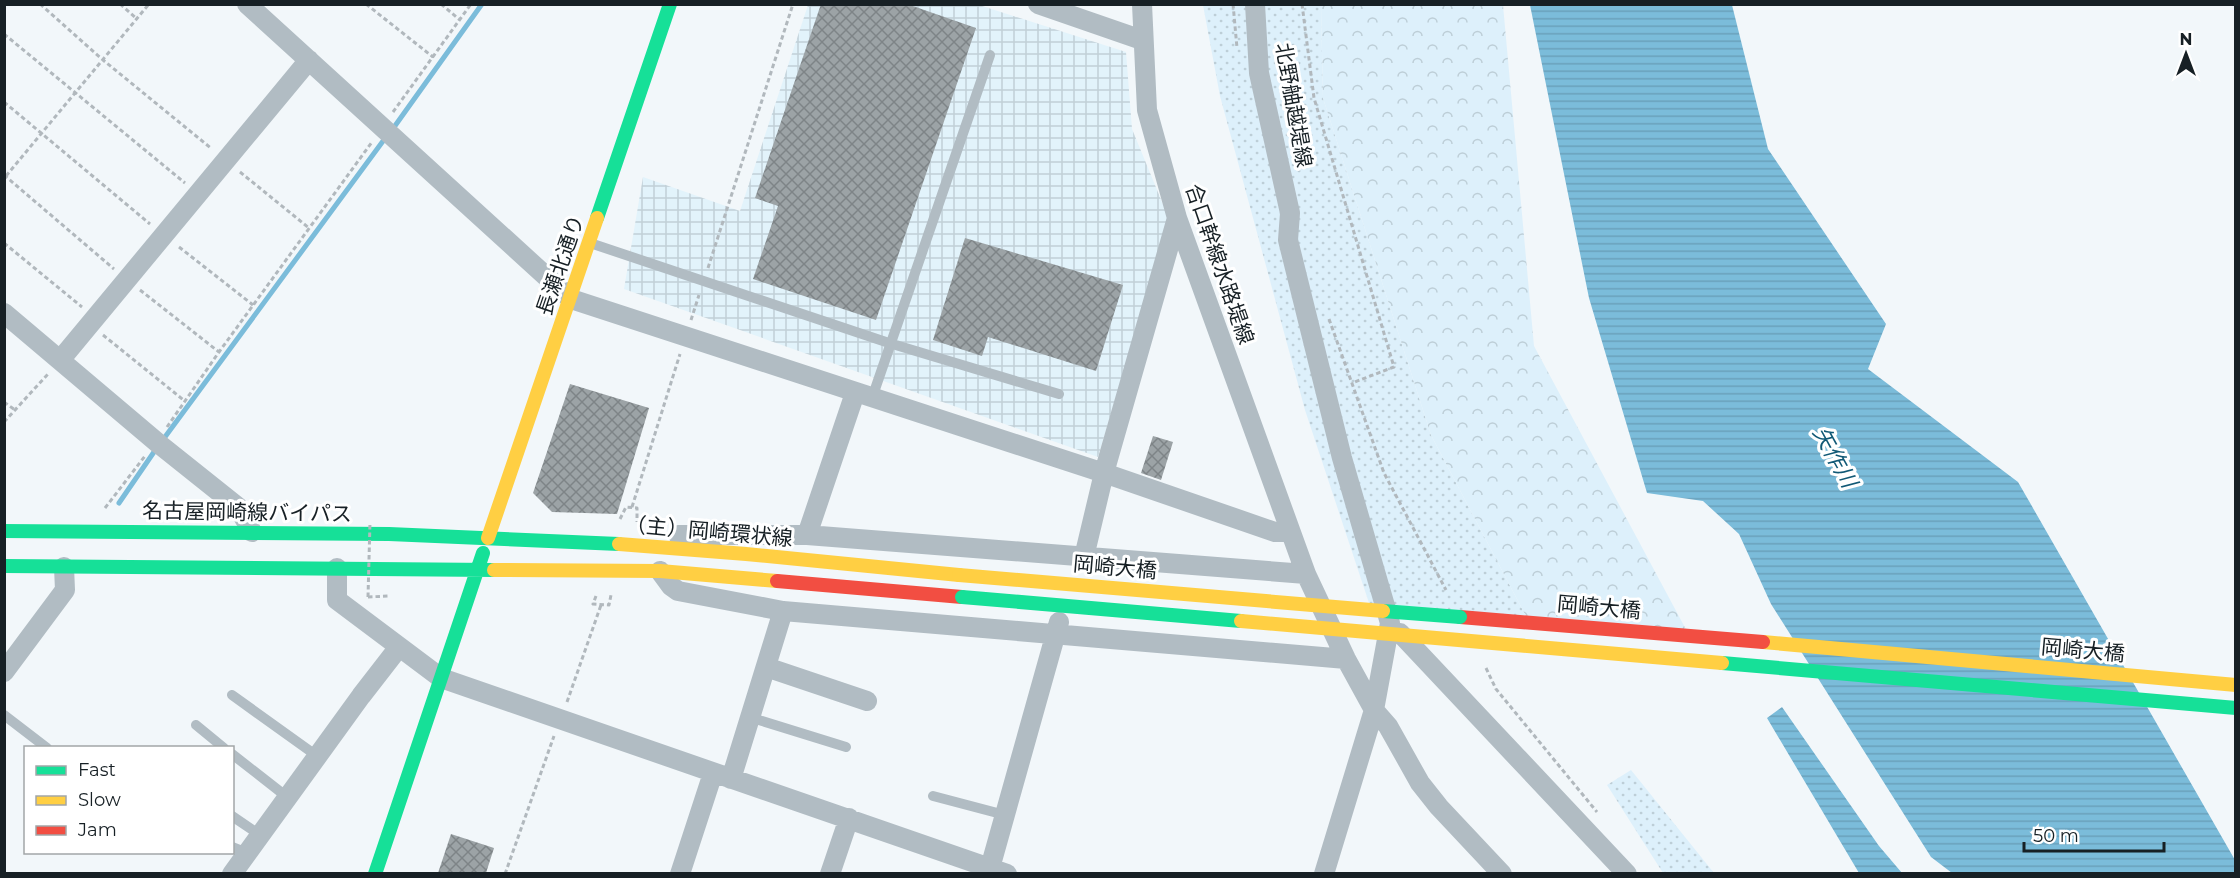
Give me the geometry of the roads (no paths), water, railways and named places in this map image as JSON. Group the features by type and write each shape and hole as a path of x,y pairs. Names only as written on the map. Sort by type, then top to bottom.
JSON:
{"main road":[{"name":"長瀬北通り","path":"489,538 670,4"},
{"name":"名古屋岡崎線バイパス","path":"4,531 252,532 489,538"},
{"name":"（主）岡崎環状線","path":"489,538 620,544 959,574"},
{"path":"375,873 489,538"},
{"path":"4,566 660,572"},
{"name":"岡崎大橋","path":"660,572 2235,708"},
{"name":"岡崎大橋","path":"959,574 1713,637 2235,685"}],"street":[{"path":"248,4 571,299 1104,473 1275,532 1290,532"},
{"path":"1038,4 1142,40"},
{"name":"合口幹線水路堤線","path":"1142,4 1147,110 1177,218 1306,574 1374,710"},
{"name":"北野舳越堤線","path":"1255,4 1259,73 1290,213 1288,240 1342,459 1390,622"},
{"path":"61,359 309,60"},
{"path":"337,568 337,600 441,678 999,871 1005,815 1177,218"},
{"path":"4,313 159,444 238,507 252,532"},
{"path":"807,535 864,395"},
{"path":"620,544 662,535 807,535 1306,574"},
{"path":"4,672 65,590 64,567"},
{"path":"660,572 678,591 783,611 1347,659"},
{"path":"680,873 749,717 783,611"},
{"path":"1324,873 1374,710 1390,622"},
{"path":"1390,622 1627,873"},
{"path":"232,873 240,850 260,836 399,647"},
{"path":"766,667 867,701"},
{"path":"1374,710 1388,726 1420,783 1439,807 1502,873"},
{"path":"830,873 849,818"}],"lane":[{"path":"864,395 890,343 990,56"},
{"path":"590,243 890,343 1059,394"},
{"path":"232,695 317,756"},
{"path":"4,715 46,746"},
{"path":"749,717 846,747"},
{"path":"196,725 223,746"},
{"path":"234,756 288,797"},
{"path":"933,796 1005,815"},
{"path":"234,817 260,836"}],"water":[{"name":"矢作川","path":"1530,5 1732,5 1768,149 1886,324 1868,369 2018,482 2235,860 2235,873 1952,873 1931,857 1771,604 1739,534 1703,501 1647,493 1589,298"},
{"path":"1782,707 1879,846 1902,873 1859,873 1767,718"}],"waterway":[{"path":"392,130 482,4"},
{"path":"162,441 386,137"},
{"path":"119,503 156,449"}]}
